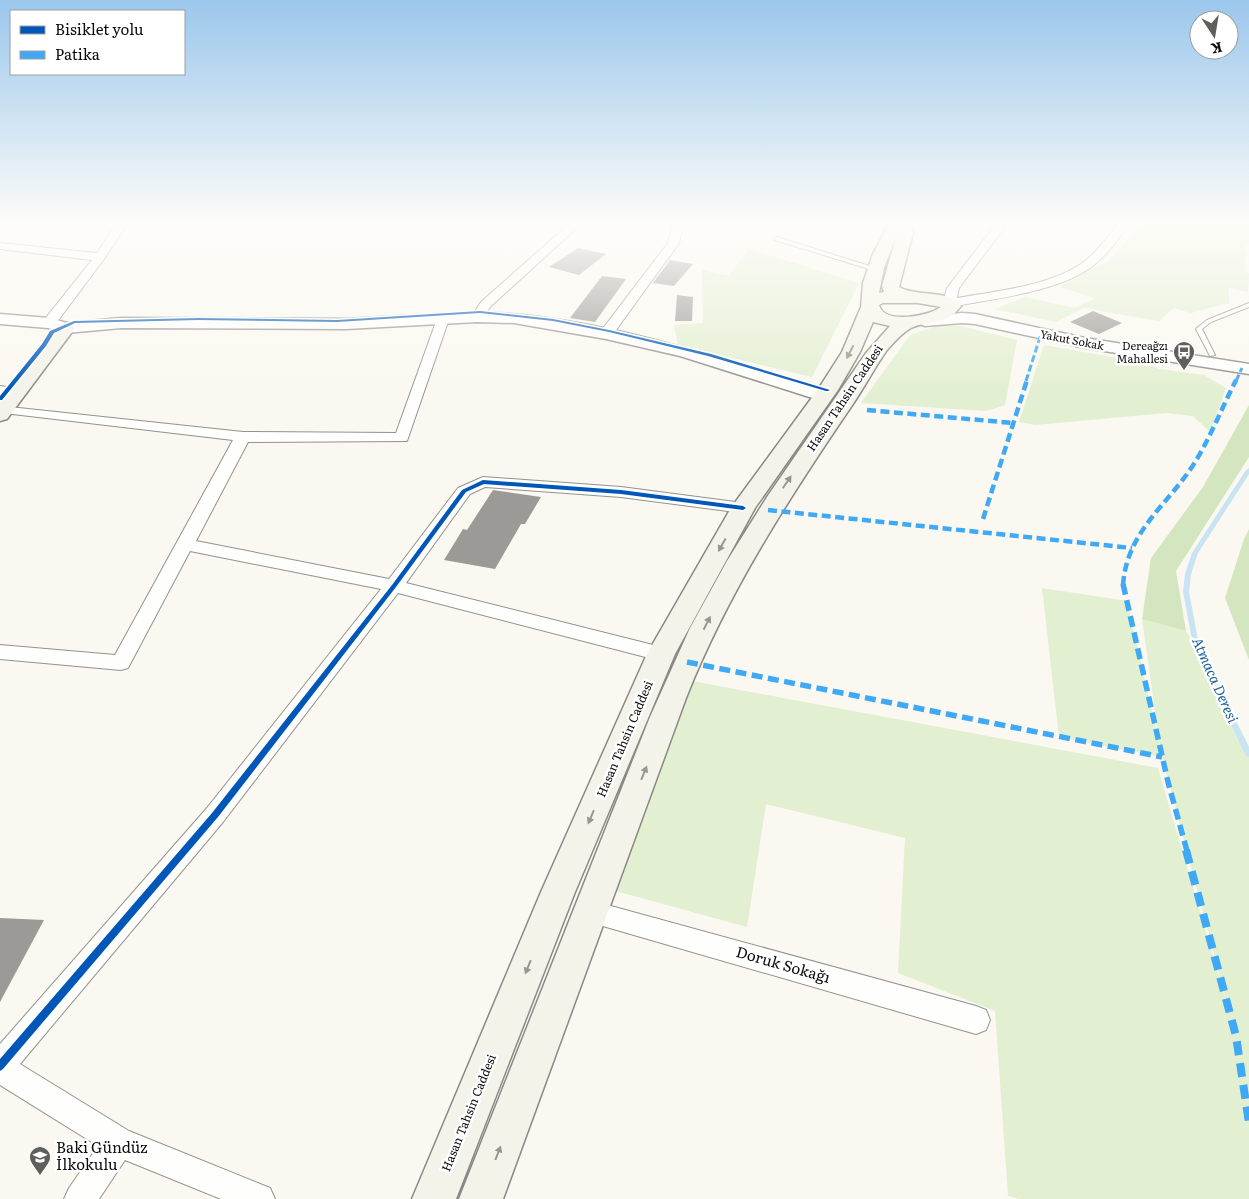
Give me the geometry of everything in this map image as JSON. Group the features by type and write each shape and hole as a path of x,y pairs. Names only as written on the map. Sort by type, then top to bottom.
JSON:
{"main road":[{"name":"Hasan Tahsin Caddesi","path":"434,1199 558,892 661,654 743,508 852,352 869,306 872,280"},
{"path":"892,280 891,290 914,313"},
{"path":"914,313 882,298 869,306 874,315 889,320 914,313 934,300 952,306 945,314 914,313"},
{"name":"Hasan Tahsin Caddesi","path":"481,1199 589,911 687,662 726,585 768,510 857,384 884,341 914,313"},
{"path":"5,401 58,325"}],"street":[{"path":"58,325 85,280"},
{"path":"477,317 485,306 514,280"},
{"path":"606,334 646,280"},
{"path":"959,280 953,288 949,304 1014,290 1049,280"},
{"name":"Yakut Sokak","path":"949,304 1047,328 1249,361"},
{"name":"Yakut Sokak","path":"914,313 975,319 1085,343 1249,369"},
{"path":"0,319 58,325 120,323 346,324 477,317 514,318 606,334 685,352 822,396"},
{"path":"5,401 243,437 402,438 443,319"},
{"path":"0,652 121,663 243,437"},
{"path":"259,1199 119,1142 0,1067 215,816 394,586 464,491 483,482 621,492 743,508"},
{"path":"184,544 394,586 661,654"},
{"name":"Doruk Sokağı","path":"589,911 976,1020"},
{"path":"80,1199 119,1142"}],"lane":[{"path":"1212,355 1199,329 1209,321 1249,305"}],"green space":[{"path":"702,280 849,280 859,283 812,377 678,345 674,325 703,323"},
{"path":"1072,280 1249,280 1248,292 1229,288 1229,303 1191,313 1174,308 1159,321 1083,308 1056,322 994,309 1025,297 1075,308 1095,298 1059,287"},
{"path":"937,326 961,326 1017,340 1005,405 986,411 861,403 910,335"},
{"path":"1044,345 1146,363 1159,369 1204,375 1226,388 1210,432 1193,416 1166,413 1035,425 1019,422"},
{"path":"1249,405 1249,457 1176,571 1186,631 1142,619 1151,558 1203,487"},
{"path":"1249,529 1249,660 1225,598"},
{"path":"1042,588 1127,601 1160,747 1142,619 1186,631 1199,652 1249,754 1249,1199 1019,1199 1008,1196 995,1011 898,973 905,838 766,804 747,927 612,890 687,680 1158,768 1228,1007 1162,757 1059,737"}],"building":[{"path":"599,280 625,280 595,322 570,318"},
{"path":"655,280 679,280 674,286 653,283"},
{"path":"677,295 693,297 692,321 675,321"},
{"path":"1093,311 1122,323 1099,334 1070,322"},
{"path":"493,490 541,497 525,524 521,524 495,569 444,560 463,529 467,530"},
{"path":"0,918 44,920 0,1002"}],"waterway":[{"name":"Atmaca Deresi","path":"1249,470 1195,553 1188,574 1186,592 1196,645 1249,754"}],"marked path":[{"path":"983,519 1041,334"},
{"path":"1242,368 1197,459 1172,495 1152,515 1141,530 1126,562 1123,584 1168,782 1236,1036 1249,1123"},
{"path":"867,410 1013,423"},
{"path":"768,510 1132,548"},
{"path":"687,662 1162,757"}],"cycle path":[{"path":"0,399 44,345 52,332 74,322 198,319 337,321 480,312 553,320 609,331 709,355 828,390"},
{"path":"0,1066 215,815 394,586 464,491 483,482 621,492 743,508"}],"place":[{"name":"Dereağzı Mahallesi","path":"1184,371"},
{"name":"Baki Gündüz İlkokulu","path":"40,1176"}]}
